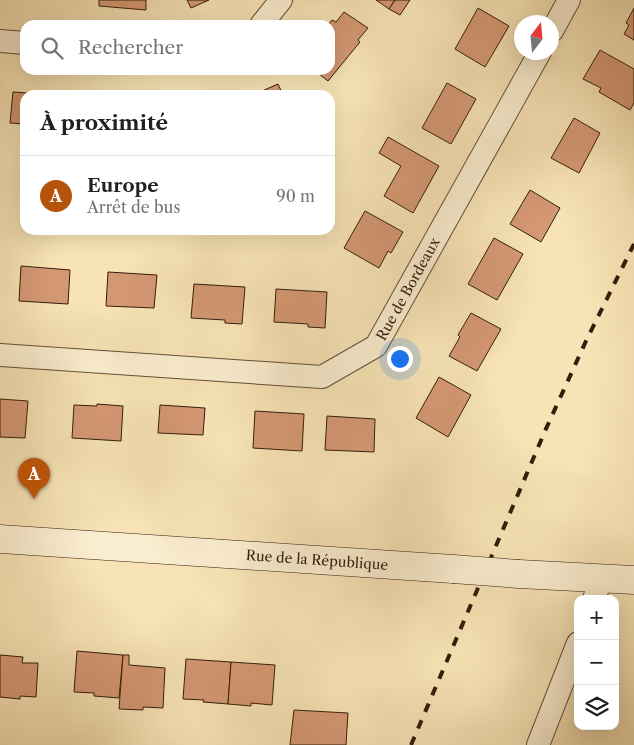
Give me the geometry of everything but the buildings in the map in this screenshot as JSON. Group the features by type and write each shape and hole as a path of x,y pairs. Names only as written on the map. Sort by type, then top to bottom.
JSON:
{"main road":[{"name":"Rue de la République","path":"0,539 519,574 597,589 634,580"}],"street":[{"path":"265,20 281,0"},
{"path":"559,18 569,0"},
{"path":"0,41 20,43"},
{"name":"Rue de Bordeaux","path":"0,355 322,377 376,346 536,60"},
{"path":"538,745 574,653"}],"railway":[{"path":"411,745 545,431 586,341 634,244"}],"place":[{"name":"Europe","path":"34,499"}]}
